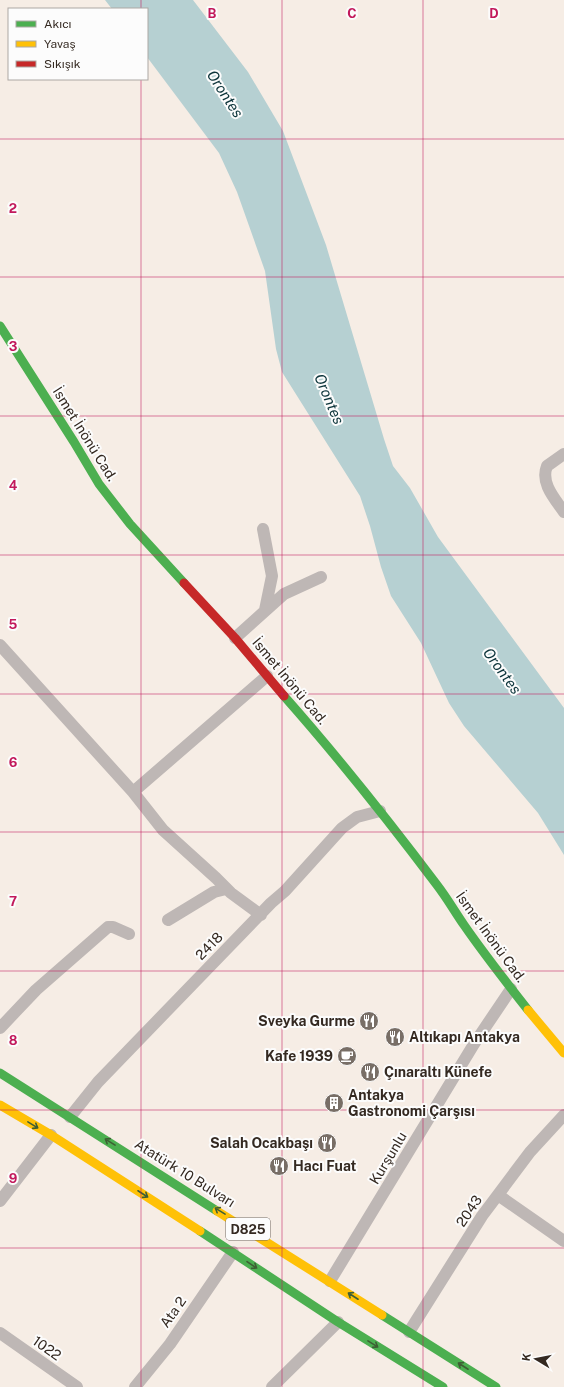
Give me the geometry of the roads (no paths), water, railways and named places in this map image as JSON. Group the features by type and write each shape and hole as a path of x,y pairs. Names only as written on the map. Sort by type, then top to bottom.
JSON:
{"main road":[{"name":"İsmet İnönü Cad.","path":"0,326 99,484 130,524 235,638 315,731 438,886 464,925 511,989 564,1053"},
{"name":"Atatürk 10 Bulvarı","path":"0,1073 496,1387"},
{"name":"D825","path":"0,1105 51,1135 234,1252 338,1322 442,1387"}],"street":[{"path":"564,454 547,466 545,476 547,487 564,512"},
{"path":"263,530 272,576 265,610"},
{"path":"235,638 284,594 322,577"},
{"path":"0,645 133,792 163,830 216,878 231,894 261,915"},
{"path":"133,792 267,676"},
{"name":"2418","path":"70,1117 98,1082 271,903 284,892 342,828 357,817 380,811"},
{"path":"168,920 214,892 226,889"},
{"path":"0,1028 36,990 108,927 113,927 129,934"},
{"name":"Kurşunlu","path":"330,1281 474,1044 511,989"},
{"name":"2043","path":"410,1332 482,1216 530,1152 564,1115"},
{"path":"0,1201 51,1135"},
{"path":"498,1195 564,1241"},
{"name":"Ata 2","path":"135,1387 170,1344 234,1252"},
{"path":"272,1387 338,1322"},
{"name":"1022","path":"0,1332 77,1387"}],"water":[{"name":"Orontes","path":"105,0 193,0 248,72 283,131 326,245 393,466 410,488 438,537 564,708 564,855 538,813 464,726 449,703 421,643 391,596 360,496 282,372 276,349 265,271 237,192 219,153 148,58 148,8 111,8"}],"place":[{"name":"Sveyka Gurme","path":"369,1021"},
{"name":"Altıkapı Antakya","path":"395,1037"},
{"name":"Kafe 1939","path":"347,1056"},
{"name":"Çınaraltı Künefe","path":"370,1072"},
{"name":"Antakya Gastronomi Çarşısı","path":"334,1103"},
{"name":"Salah Ocakbaşı","path":"327,1143"},
{"name":"Hacı Fuat","path":"279,1166"}]}
